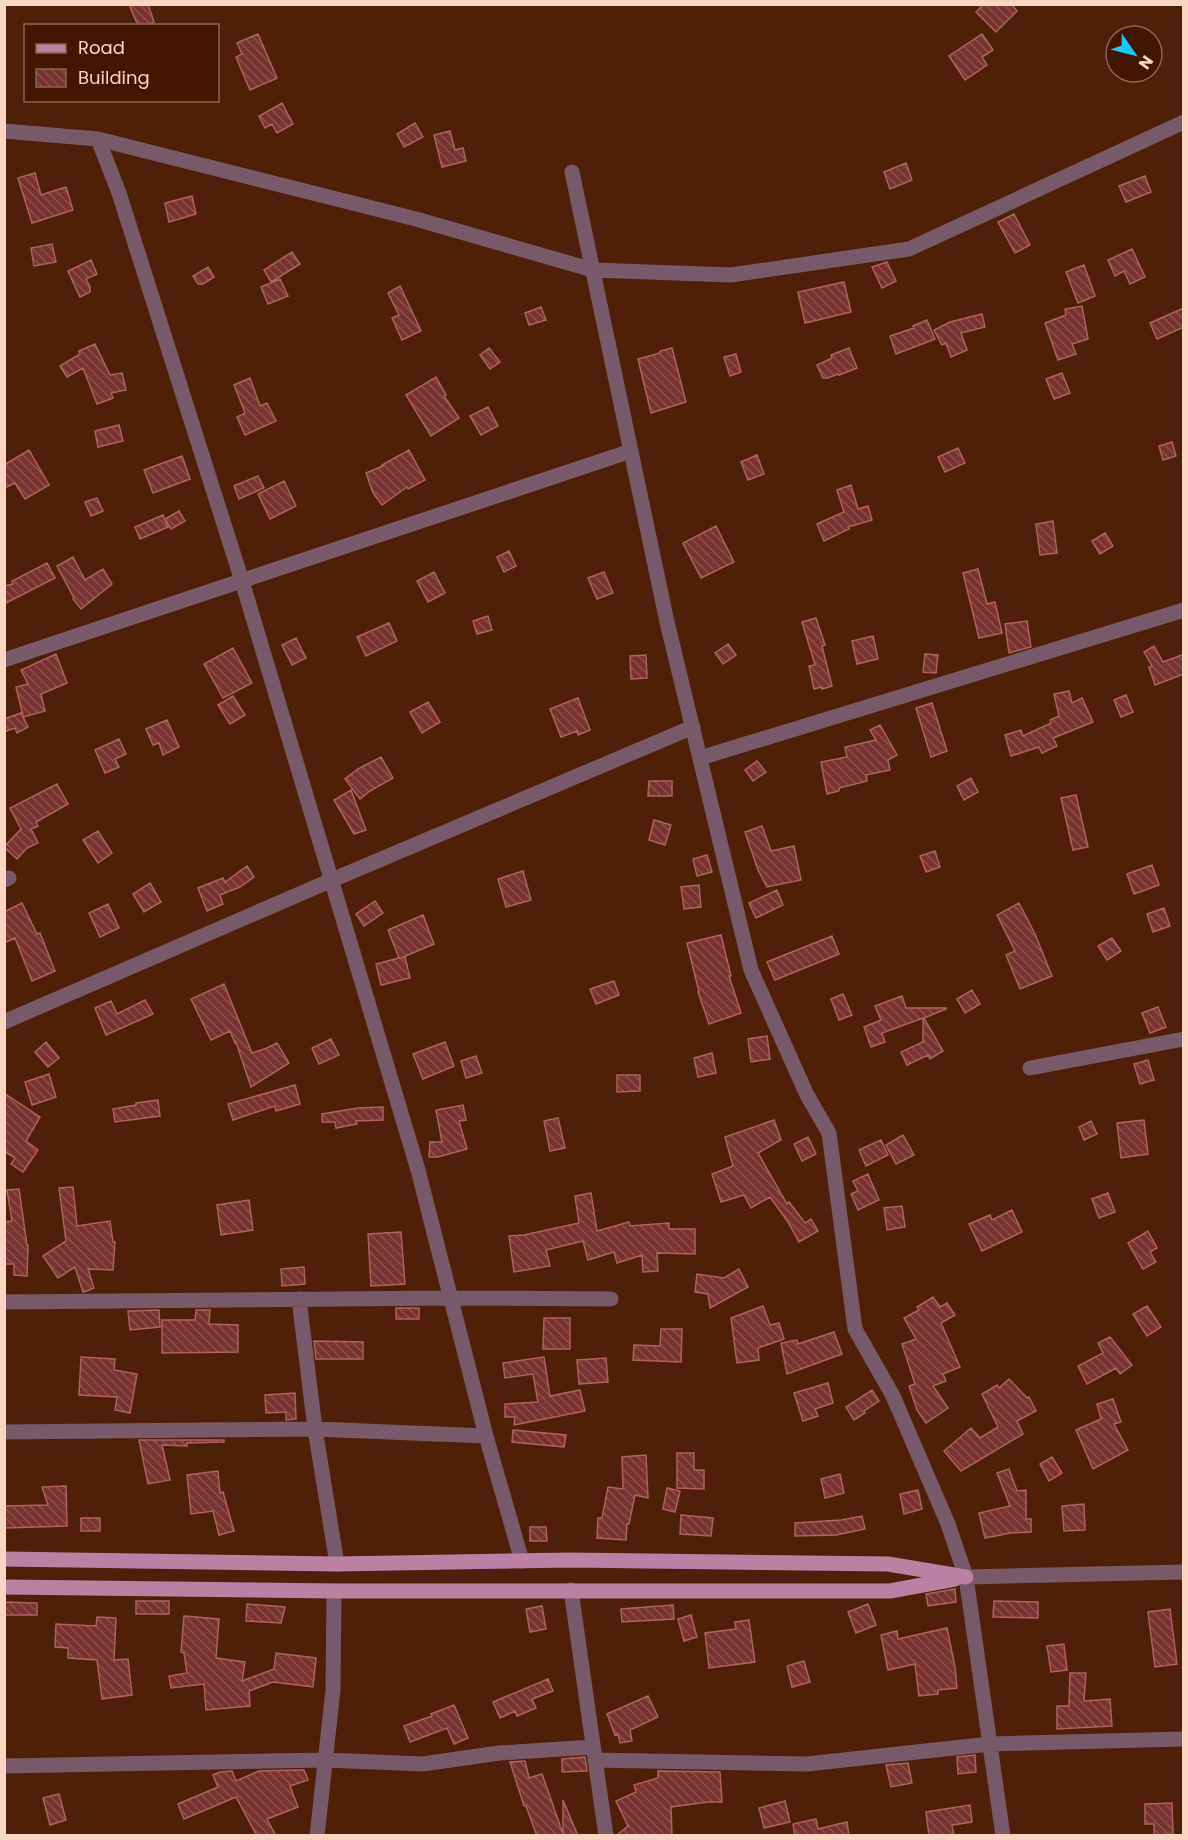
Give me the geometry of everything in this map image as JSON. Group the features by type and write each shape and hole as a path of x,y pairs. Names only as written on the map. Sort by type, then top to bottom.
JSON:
{"main road":[{"path":"4,1559 337,1564 571,1560 888,1564 966,1577"},
{"path":"4,1587 334,1591 890,1591 966,1577"}],"street":[{"path":"4,131 98,139 416,219 593,270 731,275 909,249 1184,122"},
{"path":"98,139 119,193 242,581 332,880 418,1170 486,1436 522,1561"},
{"path":"572,172 667,622 751,970 807,1095 829,1133 855,1329 893,1396 948,1524 966,1577 1003,1836"},
{"path":"4,660 631,451"},
{"path":"700,758 1184,610"},
{"path":"4,1022 693,727"},
{"path":"1030,1068 1184,1040"},
{"path":"299,1299 315,1429 337,1564"},
{"path":"4,1302 611,1299"},
{"path":"4,1432 315,1429 486,1436"},
{"path":"966,1577 1184,1572"},
{"path":"571,1590 606,1836"},
{"path":"317,1836 333,1690 334,1591"},
{"path":"4,1766 325,1760 423,1764 499,1753 594,1753 807,1764 990,1744 1184,1739"}],"building":[{"path":"129,4 148,4 154,22 137,24"},
{"path":"984,4 1011,4 1017,11 996,32 976,12"},
{"path":"258,34 277,78 250,90 236,57 242,54 237,43"},
{"path":"982,34 993,50 982,57 987,65 965,80 949,56"},
{"path":"282,103 293,124 277,133 272,124 265,128 259,116"},
{"path":"415,123 423,137 404,147 397,134"},
{"path":"450,131 455,150 463,148 466,161 442,167 434,135"},
{"path":"906,163 912,180 890,189 884,172"},
{"path":"35,173 41,195 66,187 73,210 32,223 18,178"},
{"path":"1145,176 1151,192 1126,202 1119,186"},
{"path":"192,196 196,214 169,222 165,203"},
{"path":"1014,214 1030,245 1015,253 998,222"},
{"path":"52,244 56,262 34,266 31,248"},
{"path":"1132,249 1145,277 1130,284 1124,271 1115,276 1108,260"},
{"path":"292,252 300,264 271,282 264,270"},
{"path":"91,260 97,274 86,279 90,292 80,297 68,271"},
{"path":"887,262 896,281 882,288 872,267"},
{"path":"1084,265 1095,296 1078,303 1066,272"},
{"path":"208,267 214,277 203,284 198,284 193,276"},
{"path":"280,279 288,296 268,304 261,287"},
{"path":"844,282 851,312 805,323 798,292"},
{"path":"400,286 421,331 402,340 392,318 399,315 388,293"},
{"path":"1082,306 1088,339 1072,344 1076,354 1058,360 1045,323 1066,315 1065,309"},
{"path":"541,307 546,320 529,325 525,313"},
{"path":"1184,308 1184,327 1157,339 1150,323"},
{"path":"982,314 985,327 961,333 967,350 951,357 946,343 942,345 934,330 950,322"},
{"path":"927,320 935,339 896,354 890,336 914,328 913,326"},
{"path":"95,344 110,375 122,373 126,390 111,393 113,398 97,404 83,368 67,377 60,366 80,354 79,351"},
{"path":"489,348 500,362 490,369 480,355"},
{"path":"672,348 686,402 651,413 638,359"},
{"path":"849,348 857,368 823,378 817,365 832,358 831,355"},
{"path":"736,354 741,372 730,376 724,357"},
{"path":"1062,373 1070,393 1054,399 1046,379"},
{"path":"436,377 446,395 444,396 459,418 431,436 406,395"},
{"path":"250,378 260,406 267,403 276,421 245,435 237,417 245,413 234,385"},
{"path":"488,407 498,426 481,435 470,416"},
{"path":"119,425 123,441 98,447 95,431"},
{"path":"1172,442 1176,456 1163,460 1159,446"},
{"path":"958,448 965,463 945,472 938,457"},
{"path":"29,450 49,485 25,499 15,483 4,488 4,465"},
{"path":"409,450 425,480 408,489 407,487 382,505 373,493 366,473 383,466"},
{"path":"757,455 764,474 748,480 741,462"},
{"path":"182,456 190,479 153,493 144,470"},
{"path":"258,476 264,488 239,499 234,486"},
{"path":"284,481 296,506 270,519 258,494"},
{"path":"851,485 858,509 868,506 872,520 848,527 849,529 824,541 817,524 844,512 837,490"},
{"path":"97,498 103,511 91,516 85,502"},
{"path":"179,511 185,521 171,529 165,519"},
{"path":"163,515 168,527 140,539 135,527"},
{"path":"1053,521 1057,553 1040,555 1036,524"},
{"path":"716,526 734,562 701,578 683,543"},
{"path":"1105,533 1113,546 1100,554 1092,541"},
{"path":"509,551 516,566 504,572 497,557"},
{"path":"73,557 85,580 103,569 112,584 81,609 73,599 57,566"},
{"path":"47,563 55,578 4,604 4,586 13,584 12,581"},
{"path":"978,569 987,604 995,602 1002,633 979,638 963,573"},
{"path":"434,572 445,593 428,602 417,581"},
{"path":"604,572 613,593 597,599 588,578"},
{"path":"488,616 492,630 477,634 473,621"},
{"path":"816,618 825,645 822,646 832,686 822,689 821,687 814,689 809,666 815,665 802,622"},
{"path":"1027,621 1031,647 1009,653 1005,624"},
{"path":"389,623 397,641 366,656 357,637"},
{"path":"873,636 878,659 857,664 852,641"},
{"path":"296,638 306,658 292,665 282,645"},
{"path":"728,644 736,655 723,664 715,653"},
{"path":"1154,646 1163,662 1184,654 1184,674 1155,685 1149,667 1152,666 1144,652"},
{"path":"233,648 252,683 223,698 204,664"},
{"path":"56,654 67,683 41,694 45,711 23,717 28,727 17,733 15,728 4,732 4,719 21,713 23,716 16,687 28,684 21,670"},
{"path":"925,654 938,655 936,673 923,672"},
{"path":"646,655 647,678 631,679 630,656"},
{"path":"1069,691 1072,703 1082,698 1093,722 1053,738 1057,746 1042,753 1039,747 1011,756 1005,735 1021,730 1023,736 1051,723 1050,720 1059,716 1054,694"},
{"path":"1126,695 1133,712 1121,717 1114,700"},
{"path":"233,696 245,715 230,724 218,705"},
{"path":"578,698 590,730 578,735 577,731 561,737 550,709"},
{"path":"428,702 440,722 422,733 410,712"},
{"path":"932,703 947,751 931,757 916,708"},
{"path":"167,720 179,747 163,755 159,743 153,745 146,729"},
{"path":"880,725 897,755 888,760 890,770 866,775 867,781 839,788 839,791 827,794 821,762 847,757 845,747 876,740 870,730"},
{"path":"119,739 126,754 115,759 119,767 105,773 95,750"},
{"path":"381,757 393,778 360,799 345,779"},
{"path":"757,761 766,772 753,781 745,770"},
{"path":"971,778 978,792 964,800 957,786"},
{"path":"649,781 672,781 672,796 648,796"},
{"path":"57,784 68,804 36,822 38,826 31,829 38,843 27,848 17,859 4,847 21,829 10,808"},
{"path":"351,790 366,830 354,834 334,800"},
{"path":"1076,795 1088,847 1073,850 1061,798"},
{"path":"654,820 671,825 665,845 649,840"},
{"path":"762,826 771,851 794,846 801,880 767,887 758,870 745,832"},
{"path":"98,831 112,853 98,863 83,840"},
{"path":"935,851 940,867 926,872 920,856"},
{"path":"707,855 712,872 697,876 693,859"},
{"path":"1152,865 1159,885 1134,894 1127,874"},
{"path":"247,866 254,877 240,887 220,895 223,904 207,911 198,888 223,878 225,882"},
{"path":"523,871 531,900 506,907 498,879"},
{"path":"150,883 161,902 144,912 133,894"},
{"path":"699,885 701,907 684,909 681,887"},
{"path":"777,890 783,905 756,918 749,903"},
{"path":"375,901 383,913 364,926 356,914"},
{"path":"22,903 37,934 40,933 55,971 32,981 15,938 4,943 4,912"},
{"path":"1019,903 1035,934 1052,976 1020,989 1006,955 1015,951 997,915"},
{"path":"108,904 119,928 100,937 89,913"},
{"path":"1164,908 1170,926 1153,932 1147,914"},
{"path":"423,915 434,944 401,958 405,957 410,978 381,985 376,964 399,958 388,930"},
{"path":"721,935 731,976 729,976 741,1013 709,1024 698,992 687,943"},
{"path":"832,936 839,954 775,980 767,962"},
{"path":"1112,938 1121,951 1107,960 1098,946"},
{"path":"614,981 619,995 596,1004 590,989"},
{"path":"224,984 252,1053 277,1043 289,1063 251,1087 230,1031 211,1040 191,999"},
{"path":"972,990 980,1004 965,1013 957,999"},
{"path":"843,994 852,1015 839,1020 831,999"},
{"path":"902,996 906,1008 946,1008 924,1018 943,1051 930,1059 928,1055 907,1065 901,1052 923,1042 923,1018 882,1033 885,1042 871,1047 864,1027 881,1020 875,1006"},
{"path":"145,1000 153,1014 106,1035 95,1008 111,1001 117,1014"},
{"path":"1158,1007 1166,1027 1150,1033 1142,1013"},
{"path":"767,1036 770,1059 751,1062 748,1039"},
{"path":"331,1039 339,1055 319,1064 312,1048"},
{"path":"46,1042 59,1058 48,1067 35,1052"},
{"path":"445,1042 454,1066 423,1079 413,1054"},
{"path":"712,1053 716,1073 698,1077 694,1058"},
{"path":"476,1056 482,1073 466,1078 461,1061"},
{"path":"1148,1060 1154,1080 1140,1084 1134,1064"},
{"path":"49,1074 56,1097 32,1105 25,1082"},
{"path":"617,1075 640,1075 640,1091 617,1092"},
{"path":"295,1085 300,1104 276,1111 275,1106 233,1120 228,1104"},
{"path":"4,1093 40,1117 26,1141 38,1150 23,1172 11,1164 15,1158 4,1151"},
{"path":"158,1100 160,1116 115,1122 113,1109"},
{"path":"463,1105 466,1120 459,1121 467,1149 438,1157 429,1157 430,1142 442,1142 436,1110"},
{"path":"383,1107 383,1120 356,1121 357,1124 336,1128 335,1122 322,1122 322,1114 358,1108"},
{"path":"558,1118 565,1148 550,1151 544,1121"},
{"path":"774,1120 781,1140 758,1153 787,1204 789,1202 805,1223 811,1219 818,1231 799,1242 770,1197 751,1208 744,1195 721,1202 712,1174 733,1166 725,1137"},
{"path":"1144,1120 1148,1154 1121,1158 1117,1123"},
{"path":"1091,1121 1097,1134 1084,1140 1079,1127"},
{"path":"903,1135 914,1155 896,1164 886,1145"},
{"path":"808,1137 816,1154 802,1161 794,1144"},
{"path":"881,1140 888,1155 866,1166 859,1150"},
{"path":"868,1174 879,1200 858,1210 851,1194 858,1191 853,1181"},
{"path":"73,1187 77,1226 110,1221 113,1242 115,1242 113,1270 88,1269 94,1288 84,1292 75,1267 58,1278 43,1256 66,1241 59,1188"},
{"path":"19,1189 28,1245 27,1276 14,1275 14,1264 5,1264 4,1222 12,1221 7,1190"},
{"path":"591,1193 597,1231 629,1222 630,1226 669,1223 669,1229 695,1229 695,1254 657,1253 658,1271 643,1272 642,1255 617,1263 614,1252 588,1260 583,1241 546,1250 550,1266 514,1272 509,1236 579,1223 575,1196"},
{"path":"1108,1193 1115,1212 1099,1218 1092,1199"},
{"path":"249,1200 253,1230 221,1235 217,1205"},
{"path":"902,1206 905,1227 887,1230 884,1208"},
{"path":"1012,1210 1022,1232 982,1251 969,1224 990,1215 992,1220"},
{"path":"1148,1231 1157,1248 1150,1252 1156,1262 1143,1269 1128,1243"},
{"path":"401,1232 405,1284 371,1286 368,1234"},
{"path":"304,1267 305,1284 282,1286 281,1269"},
{"path":"739,1269 748,1287 710,1308 708,1294 695,1292 697,1274 724,1278"},
{"path":"933,1297 940,1307 947,1303 955,1315 941,1323 960,1367 943,1374 946,1381 933,1386 948,1408 926,1423 917,1410 909,1386 915,1384 902,1344 916,1339 904,1318 919,1310 917,1307"},
{"path":"763,1306 770,1325 779,1323 784,1339 758,1348 759,1360 737,1363 731,1318"},
{"path":"1147,1306 1161,1327 1147,1336 1133,1314"},
{"path":"396,1308 419,1308 419,1319 396,1319"},
{"path":"159,1310 160,1327 130,1330 128,1311"},
{"path":"196,1310 210,1310 209,1324 238,1325 238,1352 162,1353 162,1320 195,1320"},
{"path":"544,1318 570,1318 570,1349 543,1349"},
{"path":"661,1329 682,1329 681,1362 633,1360 634,1345 660,1346"},
{"path":"834,1332 842,1354 787,1374 781,1343 797,1340 798,1344"},
{"path":"1110,1337 1132,1365 1120,1374 1116,1368 1087,1384 1078,1366 1103,1353 1098,1343"},
{"path":"314,1341 363,1342 363,1359 316,1359"},
{"path":"81,1357 115,1359 114,1370 137,1374 130,1413 115,1410 117,1397 79,1395"},
{"path":"544,1357 550,1396 580,1390 585,1411 514,1425 515,1417 505,1417 505,1404 538,1402 533,1374 505,1378 503,1363"},
{"path":"606,1358 608,1382 579,1384 577,1360"},
{"path":"1009,1379 1027,1398 1029,1397 1036,1411 1017,1421 1023,1434 961,1471 944,1451 971,1428 980,1438 998,1427 982,1394 997,1385 999,1388"},
{"path":"828,1383 833,1403 815,1409 818,1416 803,1421 794,1393"},
{"path":"872,1390 879,1401 854,1420 846,1407"},
{"path":"295,1393 296,1419 286,1420 286,1412 266,1413 265,1395"},
{"path":"1113,1399 1121,1422 1114,1424 1128,1450 1093,1469 1076,1430 1101,1419 1097,1404"},
{"path":"513,1430 566,1435 564,1447 512,1442"},
{"path":"139,1440 224,1440 224,1442 187,1443 187,1446 162,1445 170,1480 148,1484"},
{"path":"677,1453 694,1453 694,1470 704,1470 704,1489 677,1488"},
{"path":"646,1455 648,1498 635,1495 629,1524 627,1524 626,1540 597,1538 598,1518 602,1518 608,1487 623,1489 622,1457"},
{"path":"1052,1457 1062,1473 1049,1481 1040,1464"},
{"path":"1009,1469 1017,1491 1026,1490 1026,1519 1031,1519 1031,1532 985,1538 979,1513 1010,1506 997,1473"},
{"path":"218,1471 220,1493 223,1492 234,1531 219,1535 213,1511 191,1514 187,1475"},
{"path":"840,1474 844,1493 825,1498 821,1479"},
{"path":"66,1486 67,1526 5,1528 5,1506 48,1505 42,1487"},
{"path":"667,1488 680,1491 675,1512 663,1509"},
{"path":"918,1490 922,1509 904,1514 900,1494"},
{"path":"1084,1504 1085,1530 1064,1531 1062,1506"},
{"path":"681,1515 713,1518 711,1536 680,1534"},
{"path":"862,1516 865,1529 836,1535 795,1536 795,1523"},
{"path":"81,1518 100,1518 100,1531 81,1531"},
{"path":"530,1527 546,1527 547,1541 530,1541"},
{"path":"955,1589 956,1602 928,1606 926,1594"},
{"path":"136,1601 169,1601 169,1614 136,1614"},
{"path":"994,1601 1038,1602 1038,1618 993,1617"},
{"path":"4,1602 37,1603 37,1615 4,1615"},
{"path":"247,1604 285,1607 281,1623 246,1621"},
{"path":"868,1604 876,1625 856,1633 848,1612"},
{"path":"673,1605 674,1619 622,1622 621,1609"},
{"path":"542,1606 546,1629 530,1632 526,1609"},
{"path":"1170,1609 1177,1664 1155,1667 1148,1612"},
{"path":"691,1615 697,1637 684,1641 678,1619"},
{"path":"184,1616 219,1619 216,1658 245,1662 242,1681 274,1669 276,1653 316,1658 313,1687 273,1682 249,1691 250,1706 206,1710 204,1684 171,1688 169,1676 187,1673 184,1653 181,1652"},
{"path":"97,1617 116,1618 114,1660 128,1659 132,1695 102,1699 97,1660 68,1658 68,1648 55,1647 56,1624 96,1626"},
{"path":"749,1620 755,1662 709,1668 705,1633 736,1629 735,1622"},
{"path":"947,1628 957,1688 938,1690 938,1694 919,1696 915,1664 888,1670 881,1635 897,1631 898,1639"},
{"path":"1064,1644 1067,1670 1051,1672 1047,1646"},
{"path":"804,1661 810,1682 792,1687 787,1666"},
{"path":"1070,1673 1086,1673 1084,1701 1110,1699 1112,1726 1057,1729 1057,1706 1069,1706"},
{"path":"548,1679 553,1691 532,1699 536,1708 517,1716 515,1711 500,1718 493,1702"},
{"path":"648,1696 658,1717 630,1730 632,1741 620,1743 618,1734 615,1735 607,1714"},
{"path":"454,1705 468,1738 454,1744 447,1728 410,1742 404,1726"},
{"path":"975,1755 976,1772 958,1774 957,1757"},
{"path":"585,1757 587,1771 562,1772 562,1759"},
{"path":"525,1761 529,1778 542,1774 563,1834 563,1800 578,1836 537,1836 526,1806 524,1806 510,1762"},
{"path":"908,1763 912,1783 891,1787 886,1765"},
{"path":"304,1770 308,1780 290,1786 298,1807 267,1819 276,1836 257,1836 236,1797 184,1819 178,1804 218,1787 213,1775 220,1772 232,1771 236,1781 259,1771"},
{"path":"658,1771 720,1772 722,1802 671,1807 672,1836 616,1836 628,1826 616,1801 636,1792 634,1785 658,1778"},
{"path":"59,1794 66,1820 50,1825 43,1798"},
{"path":"785,1801 790,1822 764,1828 759,1808"},
{"path":"1172,1803 1173,1834 1154,1835 1154,1824 1145,1824 1145,1804"},
{"path":"970,1805 972,1822 952,1825 954,1836 929,1836 926,1812"},
{"path":"816,1819 818,1829 847,1822 849,1836 795,1836 793,1824"}]}
